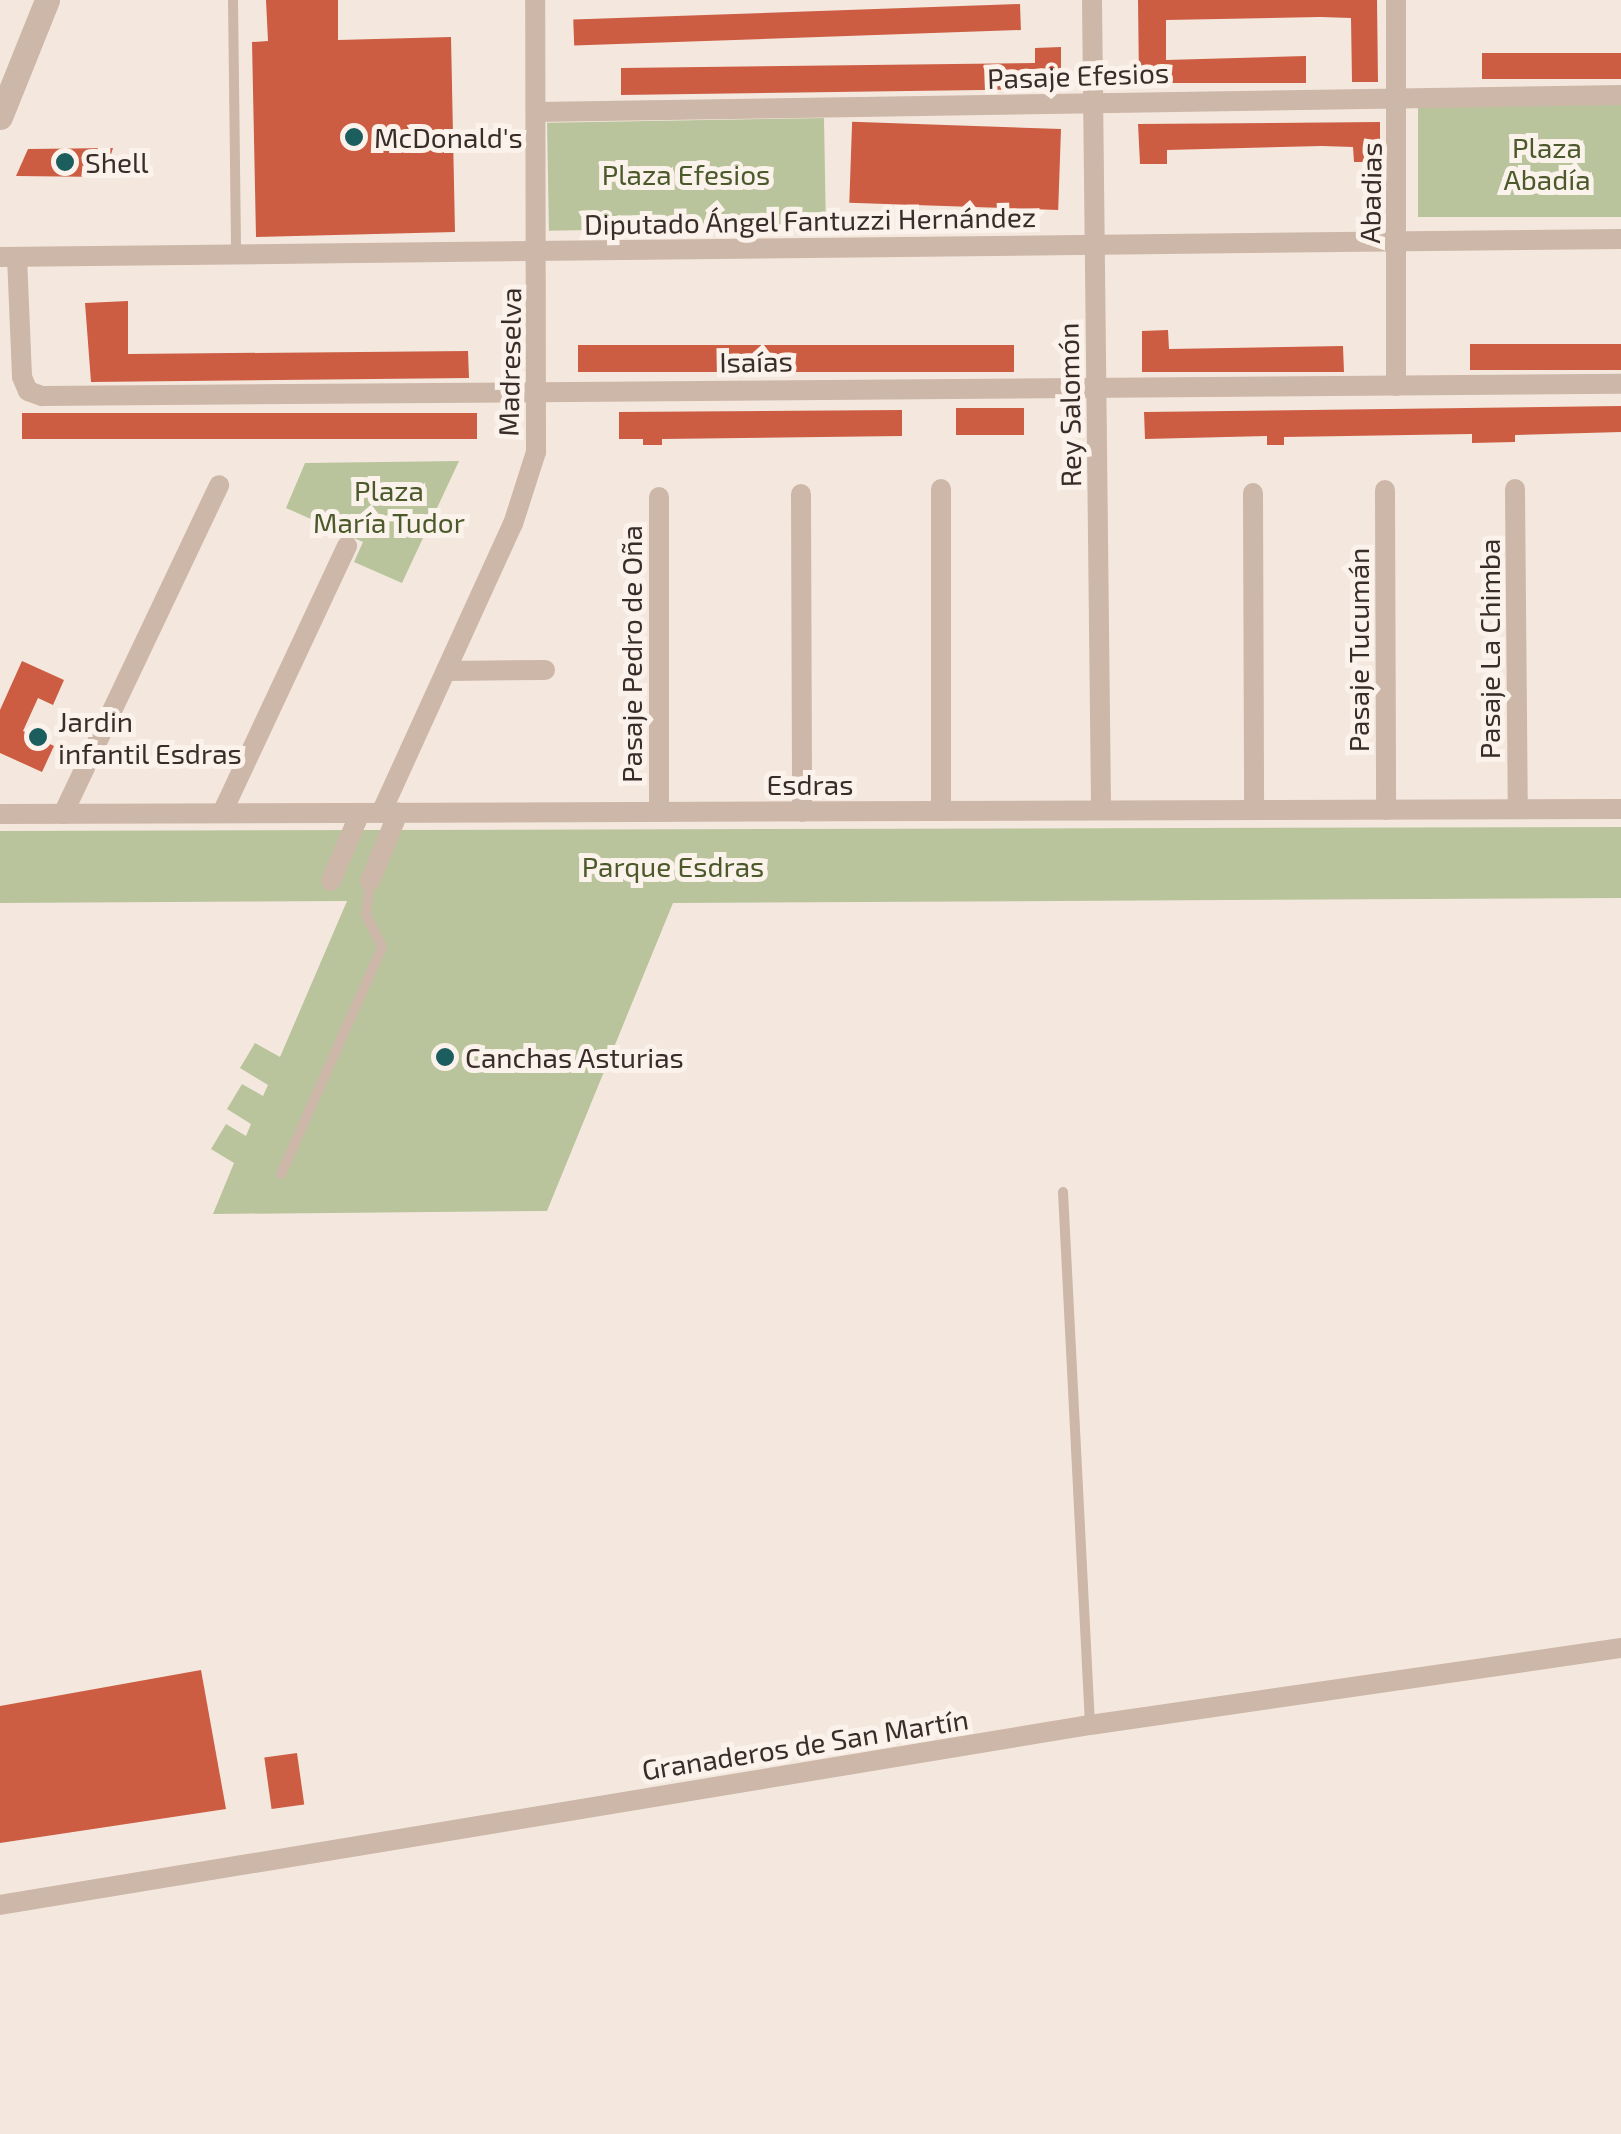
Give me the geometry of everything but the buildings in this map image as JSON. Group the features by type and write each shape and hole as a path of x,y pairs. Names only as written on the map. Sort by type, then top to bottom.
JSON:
{"street":[{"path":"0,117 46,0"},
{"name":"Madreselva","path":"332,882 379,813 521,504 536,452 540,390 535,0"},
{"name":"Rey Salomón","path":"1092,0 1101,810"},
{"name":"Abadias","path":"1396,0 1396,386"},
{"name":"Pasaje Efesios","path":"536,112 1621,94"},
{"name":"Diputado Ángel Fantuzzi Hernández","path":"9,257 1621,239"},
{"name":"Isaías","path":"9,257 22,377 34,394 1621,384"},
{"path":"64,814 219,484"},
{"path":"941,489 941,811"},
{"name":"Pasaje La Chimba","path":"1515,489 1518,809"},
{"name":"Pasaje Tucumán","path":"1384,490 1386,810"},
{"path":"1253,493 1254,810"},
{"path":"800,494 802,812"},
{"name":"Pasaje Pedro de Oña","path":"659,497 659,812"},
{"path":"222,814 347,546"},
{"path":"446,671 545,670"},
{"name":"Esdras","path":"0,814 1621,808"},
{"name":"Madreselva","path":"370,881 379,813"},
{"name":"Granaderos de San Martín","path":"0,1905 1090,1725 1621,1648"}],"lane":[{"path":"233,0 236,254"},
{"path":"281,1174 382,946 366,914 370,881"},
{"path":"1063,1192 1090,1725"}],"green space":[{"name":"Plaza Abadía","path":"1418,105 1621,105 1621,217 1418,217"},
{"name":"Plaza Efesios","path":"824,118 826,226 549,231 547,123"},
{"name":"Plaza María Tudor","path":"459,461 402,583 354,562 363,542 286,508 305,463"},
{"name":"Parque Esdras","path":"1621,827 1621,898 673,903 547,1211 213,1214 234,1163 211,1149 226,1124 246,1136 251,1124 227,1109 242,1084 263,1096 268,1085 240,1068 255,1043 280,1057 347,901 0,903 0,831"}],"place":[{"name":"McDonald's","path":"354,137"},
{"name":"Shell","path":"65,162"},
{"name":"Jardin infantil Esdras","path":"38,737"},
{"name":"Canchas Asturias","path":"445,1057"}]}
